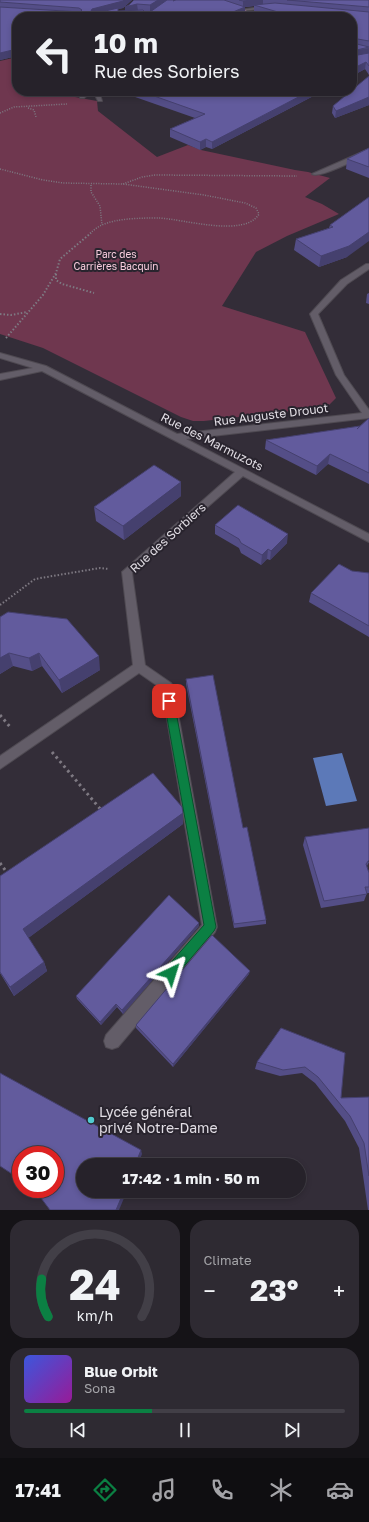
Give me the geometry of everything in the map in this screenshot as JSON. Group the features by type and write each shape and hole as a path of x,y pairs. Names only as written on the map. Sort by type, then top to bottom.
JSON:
{"main road":[{"path":"212,0 247,12"}],"street":[{"path":"241,10 275,7"},
{"path":"98,96 100,100"},
{"path":"315,174 369,151"},
{"path":"369,266 344,282 314,314 340,375 369,415"},
{"name":"Rue des Marmuzots","path":"0,354 43,368 369,538"},
{"path":"0,377 43,368"},
{"name":"Rue Auguste Drouot","path":"177,438 369,415"},
{"name":"Rue des Sorbiers","path":"139,667 127,572 243,471"},
{"path":"0,763 139,667 167,686 210,927 112,1041"}],"path":[{"path":"0,113 10,107 57,107 69,104 82,97"},
{"path":"22,106 34,110 36,117"},
{"path":"0,169 43,180 63,183 91,185 123,184 245,203 256,208 258,211 258,217 248,223 238,226 215,225 160,218 128,219 102,225 64,256 58,264 56,273 56,280 62,284 94,293"},
{"path":"123,184 142,177 155,175 275,176 315,174"},
{"path":"91,185 91,192 100,206 102,225"},
{"path":"4,342 43,295 56,273"},
{"path":"0,314 11,315 28,312"},
{"path":"0,606 35,580 100,568 127,572"},
{"path":"38,737 107,817"},
{"path":"0,863 13,881"}],"green space":[{"name":"Parc des Carrières Bacquin","path":"12,58 12,96 76,96 75,97 97,101 98,111 157,157 188,145 201,150 330,178 305,197 322,204 339,214 287,236 256,252 222,306 305,332 336,398 327,407 193,421 181,417 43,348 0,334 0,61"}],"water":[{"path":"342,753 357,801 326,806 313,758"}],"building":[{"path":"0,0 124,0 92,9 91,11 101,12 80,12 82,10 79,8 0,2"},
{"path":"134,0 158,0 150,5 137,4 125,7"},
{"path":"167,0 224,0 245,7 233,12 150,12"},
{"path":"287,0 369,0 369,7"},
{"path":"275,3 369,12 369,41 357,39 357,12 278,12 254,5"},
{"path":"0,7 80,12 12,12 12,50 0,53"},
{"path":"118,8 118,11 143,10 145,12 101,12"},
{"path":"357,44 369,47 357,50"},
{"path":"369,53 369,66 366,62 357,66 357,55"},
{"path":"369,76 369,97 336,111 333,106 345,96 357,96 357,86"},
{"path":"154,96 300,96 212,142 206,139 200,142 170,129 205,114"},
{"path":"369,148 369,167 347,159"},
{"path":"369,197 369,232 349,246 321,256 296,239 333,227 330,225"},
{"path":"369,418 369,473 330,454 317,466 266,440 360,426 357,429"},
{"path":"154,465 181,482 123,526 94,507"},
{"path":"238,505 288,534 271,551 268,549 262,555 241,543 239,539 215,525"},
{"path":"339,564 352,571 369,573 369,626 311,593"},
{"path":"8,612 67,619 99,656 59,680 39,653 29,658 9,653 0,658 0,617"},
{"path":"213,675 243,828 247,827 266,920 234,924 186,679"},
{"path":"153,773 182,807 183,813 23,929 44,962 10,987 0,972 0,876"},
{"path":"369,828 369,860 366,864 369,873 369,887 365,887 367,894 324,901 305,837"},
{"path":"169,895 199,923 122,1010 116,1004 100,1022 76,996"},
{"path":"212,935 250,971 173,1064 136,1025"},
{"path":"281,1028 345,1053 341,1098 369,1097 369,1176 364,1143 350,1116 318,1077 305,1067 283,1070 257,1062"},
{"path":"0,1073 141,1150 138,1158 76,1158 76,1198 121,1198 116,1210 50,1210 41,1198 64,1198 64,1146 12,1146 12,1174 0,1166"}],"place":[{"name":"Lycée général privé Notre-Dame","path":"91,1120"}],"route":[{"path":"169,701 210,927 171,973"}]}
